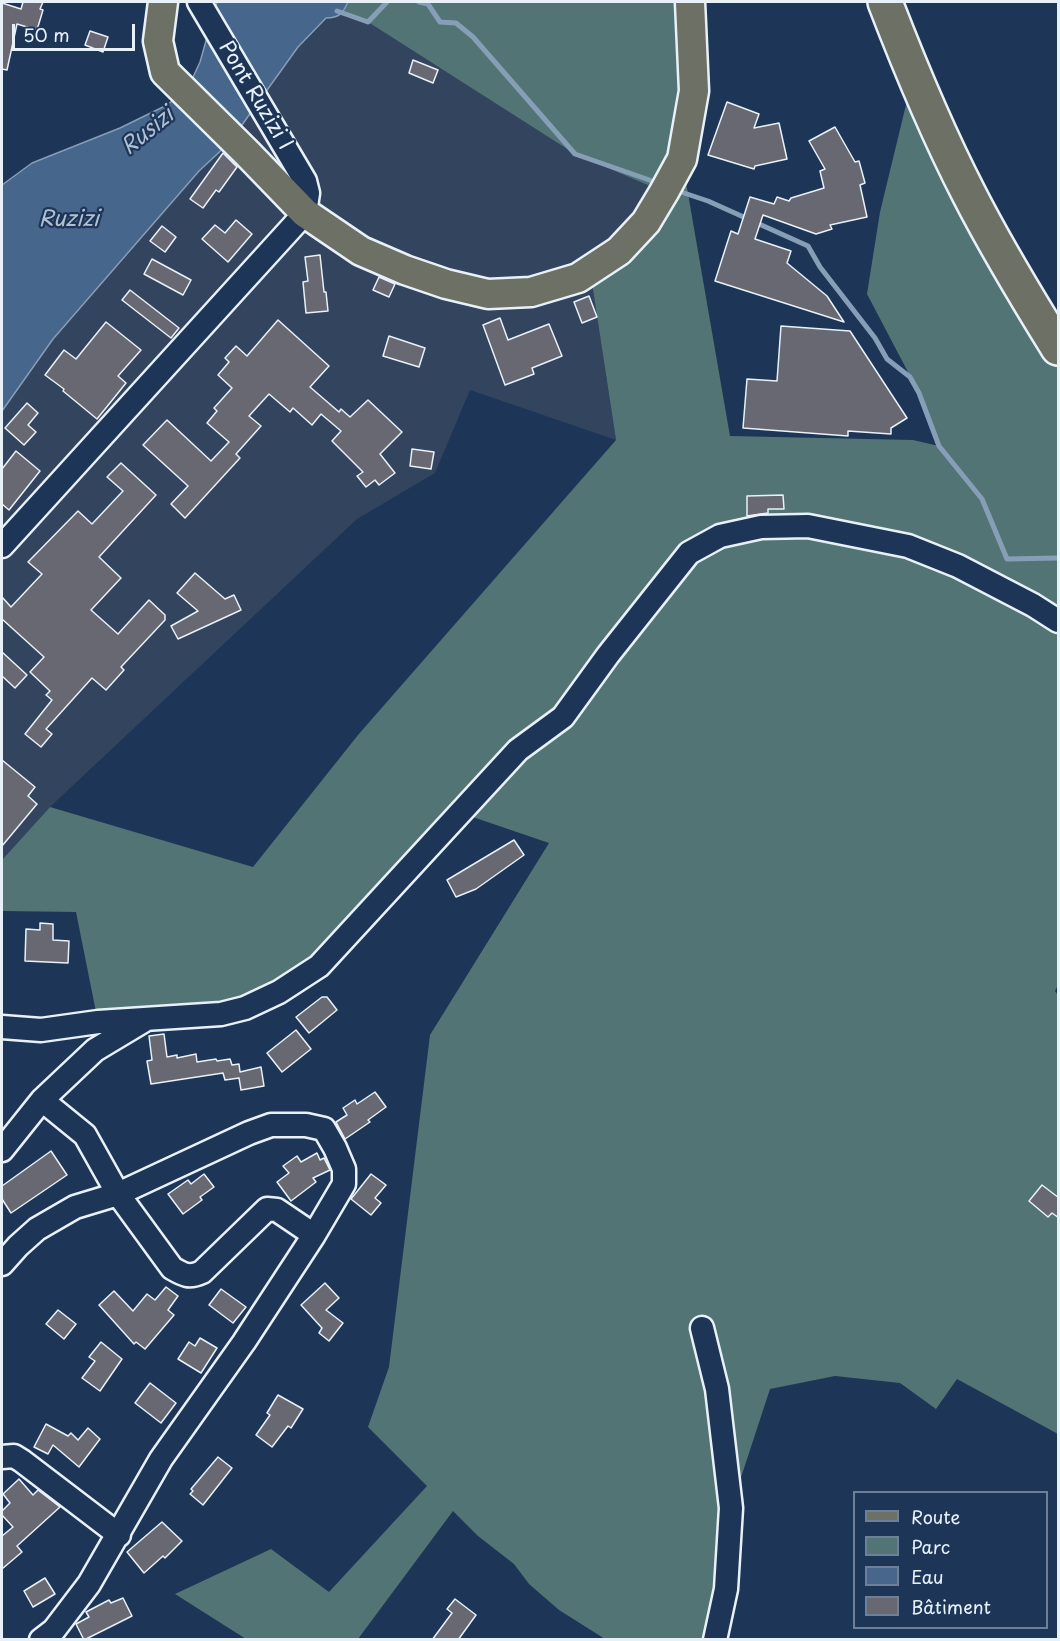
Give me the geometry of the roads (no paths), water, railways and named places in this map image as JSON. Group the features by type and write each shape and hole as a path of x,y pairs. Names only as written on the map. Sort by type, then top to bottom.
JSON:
{"highway":[{"path":"885,2 913,76 969,194 1034,309 1059,348"}],"main road":[{"path":"163,2 158,40 165,72 305,213 361,251 446,284 488,294 531,292 578,278 619,251 646,222 682,159 694,91 690,2"}],"street":[{"name":"Pont Ruzizi I","path":"199,2 294,159 308,193 305,213"},
{"path":"2,546 305,213"},
{"path":"2,1027 40,1030 98,1022 194,1017 245,1008 279,992 319,966 518,750 563,717 608,655 689,553 720,536 761,526 808,526 908,546 958,566 1059,621"},
{"path":"2,1150 42,1100 95,1050 149,1018"},
{"path":"42,1100 85,1135 118,1194 172,1268 183,1274 192,1276 202,1272 267,1209 277,1210 314,1235"},
{"path":"2,1264 18,1245 58,1216 75,1207 118,1194 271,1125 306,1125 324,1130 344,1169 344,1184 314,1235 244,1342 161,1460 89,1584 54,1629 41,1640"},
{"path":"702,1328 717,1389 731,1508 726,1589 715,1640"},
{"path":"2,1457 14,1456 22,1461 119,1535"}],"water":[{"name":"Ruzizi","path":"217,2 348,2 340,14 326,18 298,47 229,143 199,171 53,339 2,411 2,185 32,163 120,128 167,105 188,88 200,62"}],"waterway":[{"path":"337,11 368,22 387,2"},
{"path":"419,2 428,4 440,22 456,23 473,37 575,154 658,183"},
{"path":"675,190 708,201 808,246 820,267 875,338 887,359 910,377 919,393 939,446 982,499 1007,559 1058,558"}],"water label":[{"name":"Rusizi","path":"148,132"}]}
